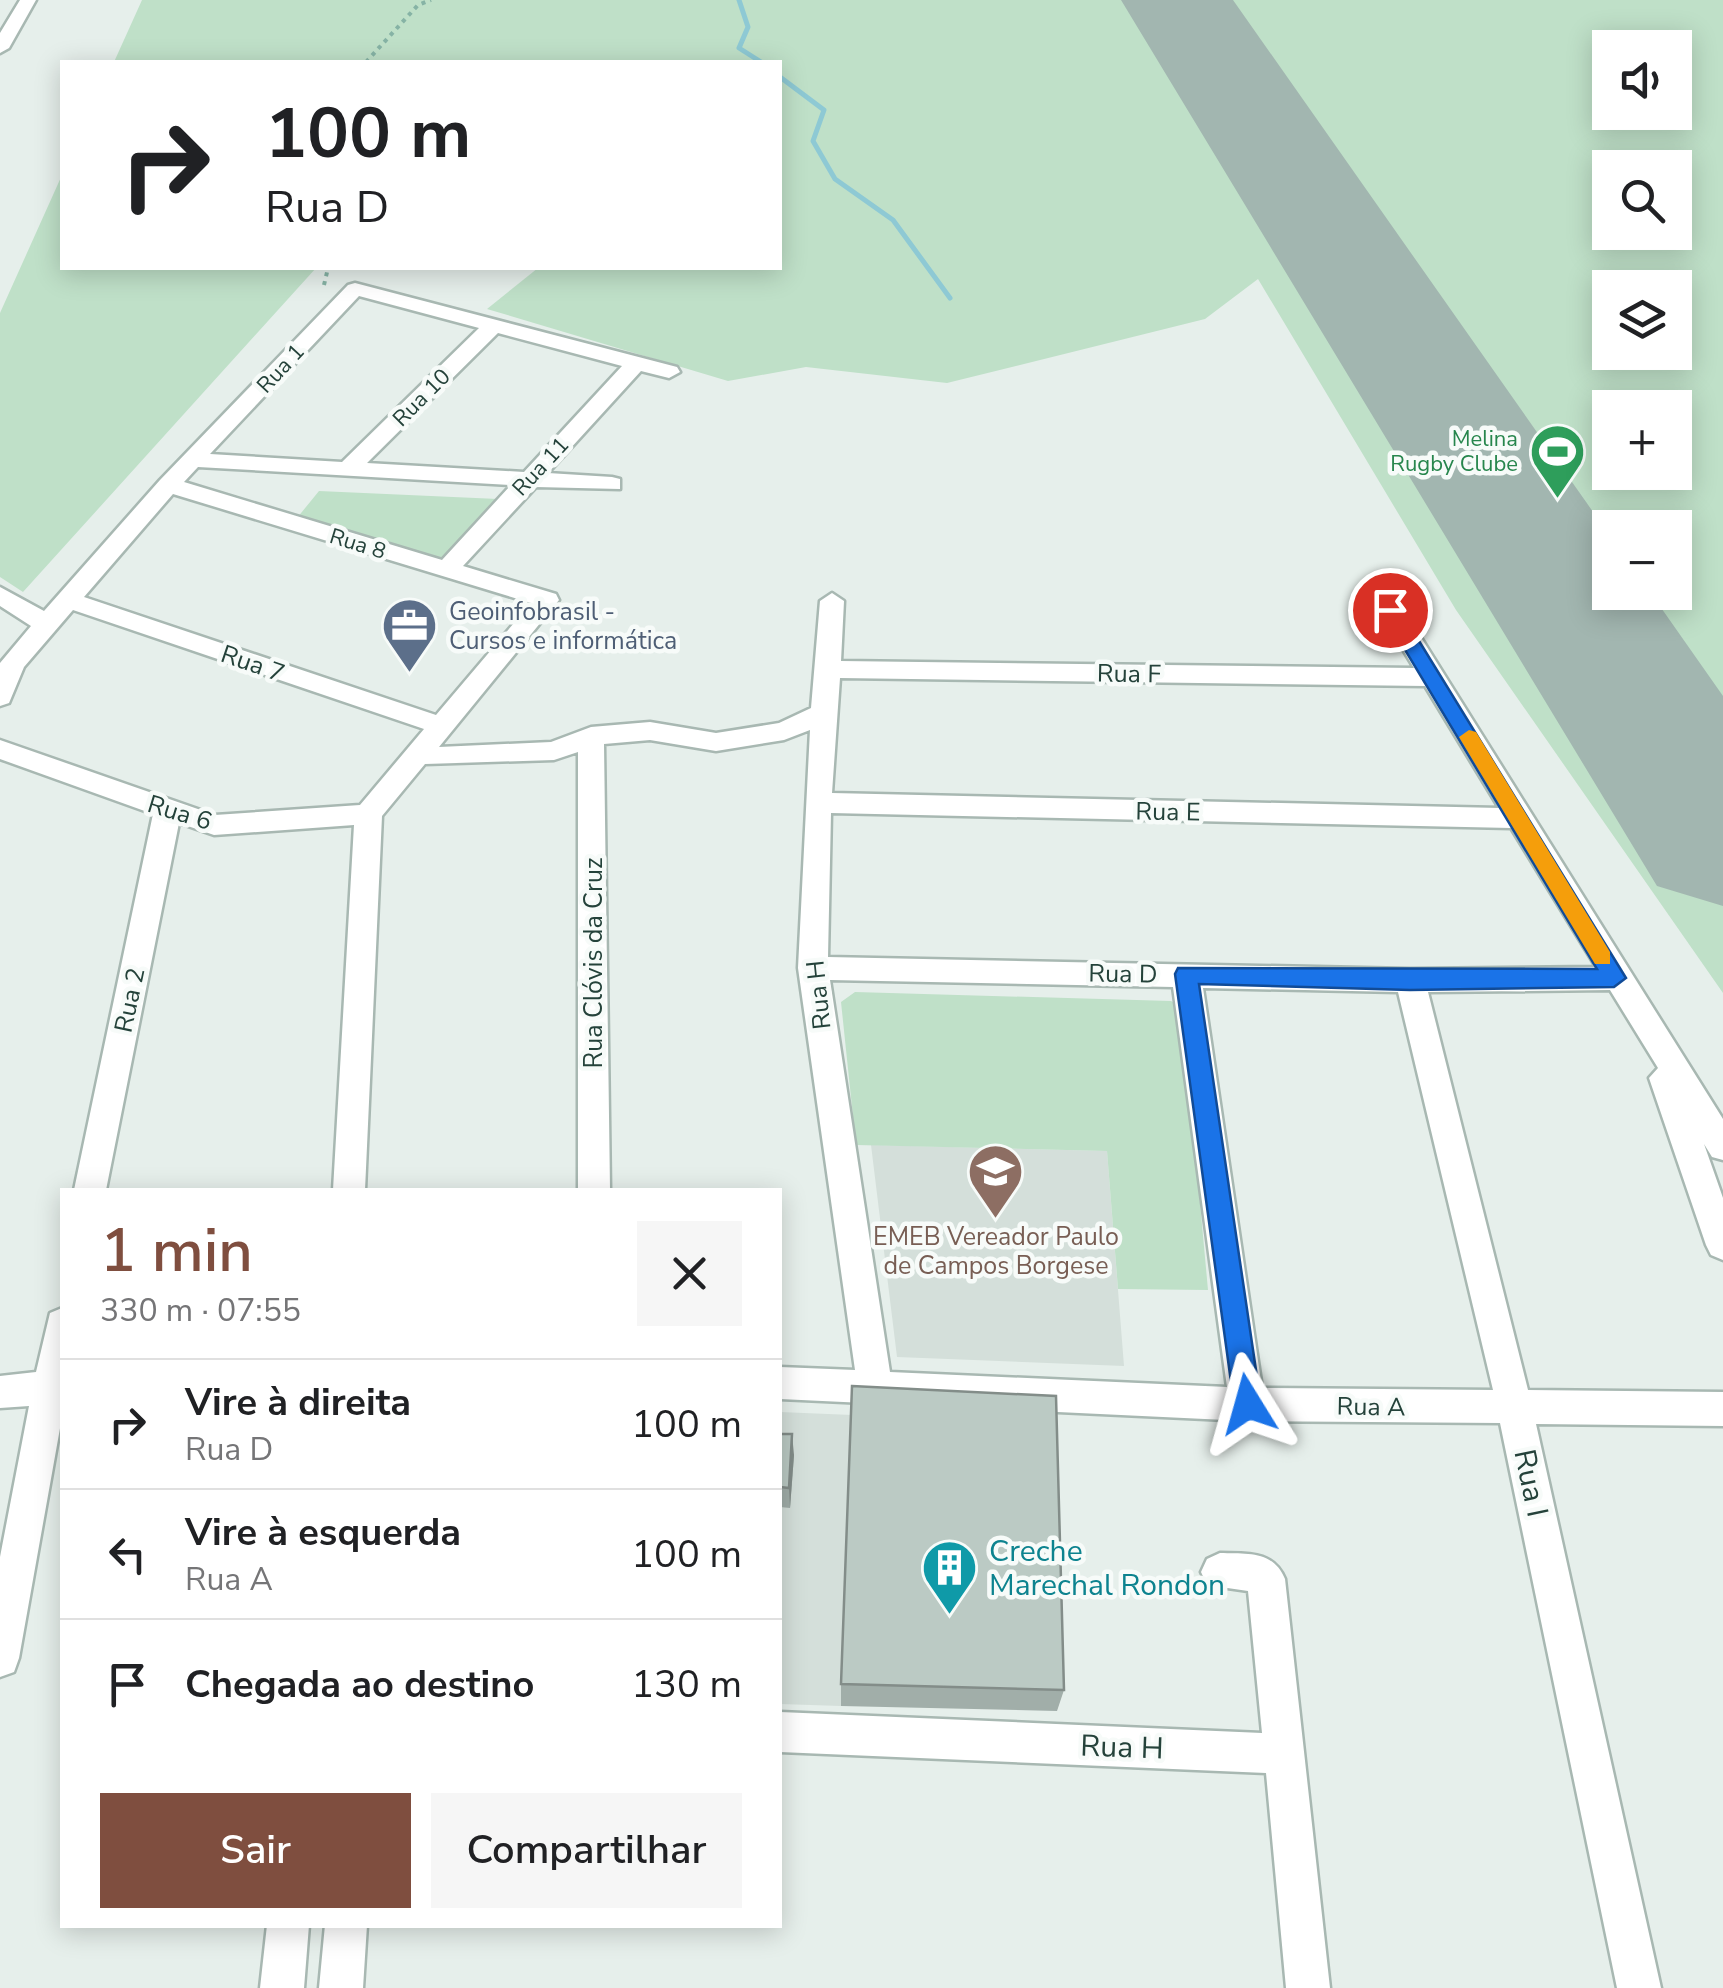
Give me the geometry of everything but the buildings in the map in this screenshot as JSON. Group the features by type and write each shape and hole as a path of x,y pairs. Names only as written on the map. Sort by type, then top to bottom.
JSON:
{"street":[{"path":"0,48 8,24 28,0"},
{"name":"Rua 1","path":"0,697 12,664 168,485 355,288 669,372"},
{"name":"Rua 10","path":"348,468 493,326"},
{"name":"Rua 11","path":"446,570 636,364"},
{"path":"192,460 612,484"},
{"name":"Rua 8","path":"168,485 547,600 439,726"},
{"path":"0,595 47,624"},
{"name":"Rua 7","path":"68,600 439,726"},
{"name":"Rua H","path":"832,601 822,714 812,968 874,1386"},
{"path":"1390,610 1614,978 1723,1148"},
{"name":"Rua F","path":"827,669 1432,677"},
{"path":"416,753 444,756 554,750 591,736 650,731 716,742 784,731 822,714"},
{"path":"349,1188 368,814 439,726"},
{"name":"Rua Clóvis da Cruz","path":"591,736 594,1188"},
{"name":"Rua 6","path":"0,749 214,825 368,814"},
{"name":"Rua E","path":"818,804 1519,818"},
{"name":"Rua 2","path":"90,1188 168,810"},
{"name":"Rua D","path":"812,968 1410,981 1614,978"},
{"path":"1186,974 1248,1404"},
{"name":"Rua I","path":"1410,981 1515,1409 1639,1988"},
{"path":"1646,1025 1723,1245"},
{"path":"0,1658 56,1387 60,1345"},
{"name":"Rua A","path":"782,1383 1248,1404 1723,1410"},
{"path":"0,1392 56,1387"},
{"path":"1220,1572 1259,1573 1266,1579 1308,1988"},
{"name":"Rua H","path":"782,1732 1284,1754"},
{"path":"282,1988 288,1928"},
{"path":"341,1988 346,1928"}],"path":[{"path":"368,60 418,6 431,0"}],"shaded area":[{"name":"EMEB Vereador Paulo de Campos Borgese","path":"871,1145 1107,1151 1124,1366 897,1357"},
{"path":"782,1412 852,1415 841,1706 782,1704"}],"green space":[{"path":"142,0 1723,0 1723,993 1456,610 1258,279 1205,319 947,383 806,367 728,381 487,309 536,270 782,270 782,60 115,60"},
{"path":"60,179 60,270 314,270 23,592 0,577 0,313"},
{"path":"319,491 498,499 442,561 297,518"},
{"path":"855,992 1171,1001 1182,1007 1208,1290 1118,1289 1107,1151 856,1145 841,1002"}],"waterway":[{"path":"739,0 748,27 739,48 758,60"},
{"path":"782,78 824,110 813,141 835,179 893,220 950,298"}],"runway":[{"path":"1177,0 1723,838"}],"slow traffic":[{"path":"1469,737 1603,958"}],"place":[{"name":"Melina Rugby Clube","path":"1557,500"},
{"name":"Geoinfobrasil - Cursos e informática","path":"410,674"},
{"name":"EMEB Vereador Paulo de Campos Borgese","path":"996,1220"},
{"name":"Creche Marechal Rondon","path":"950,1617"}],"route":[{"path":"1248,1404 1186,974 1410,981 1614,978 1390,610"}]}
